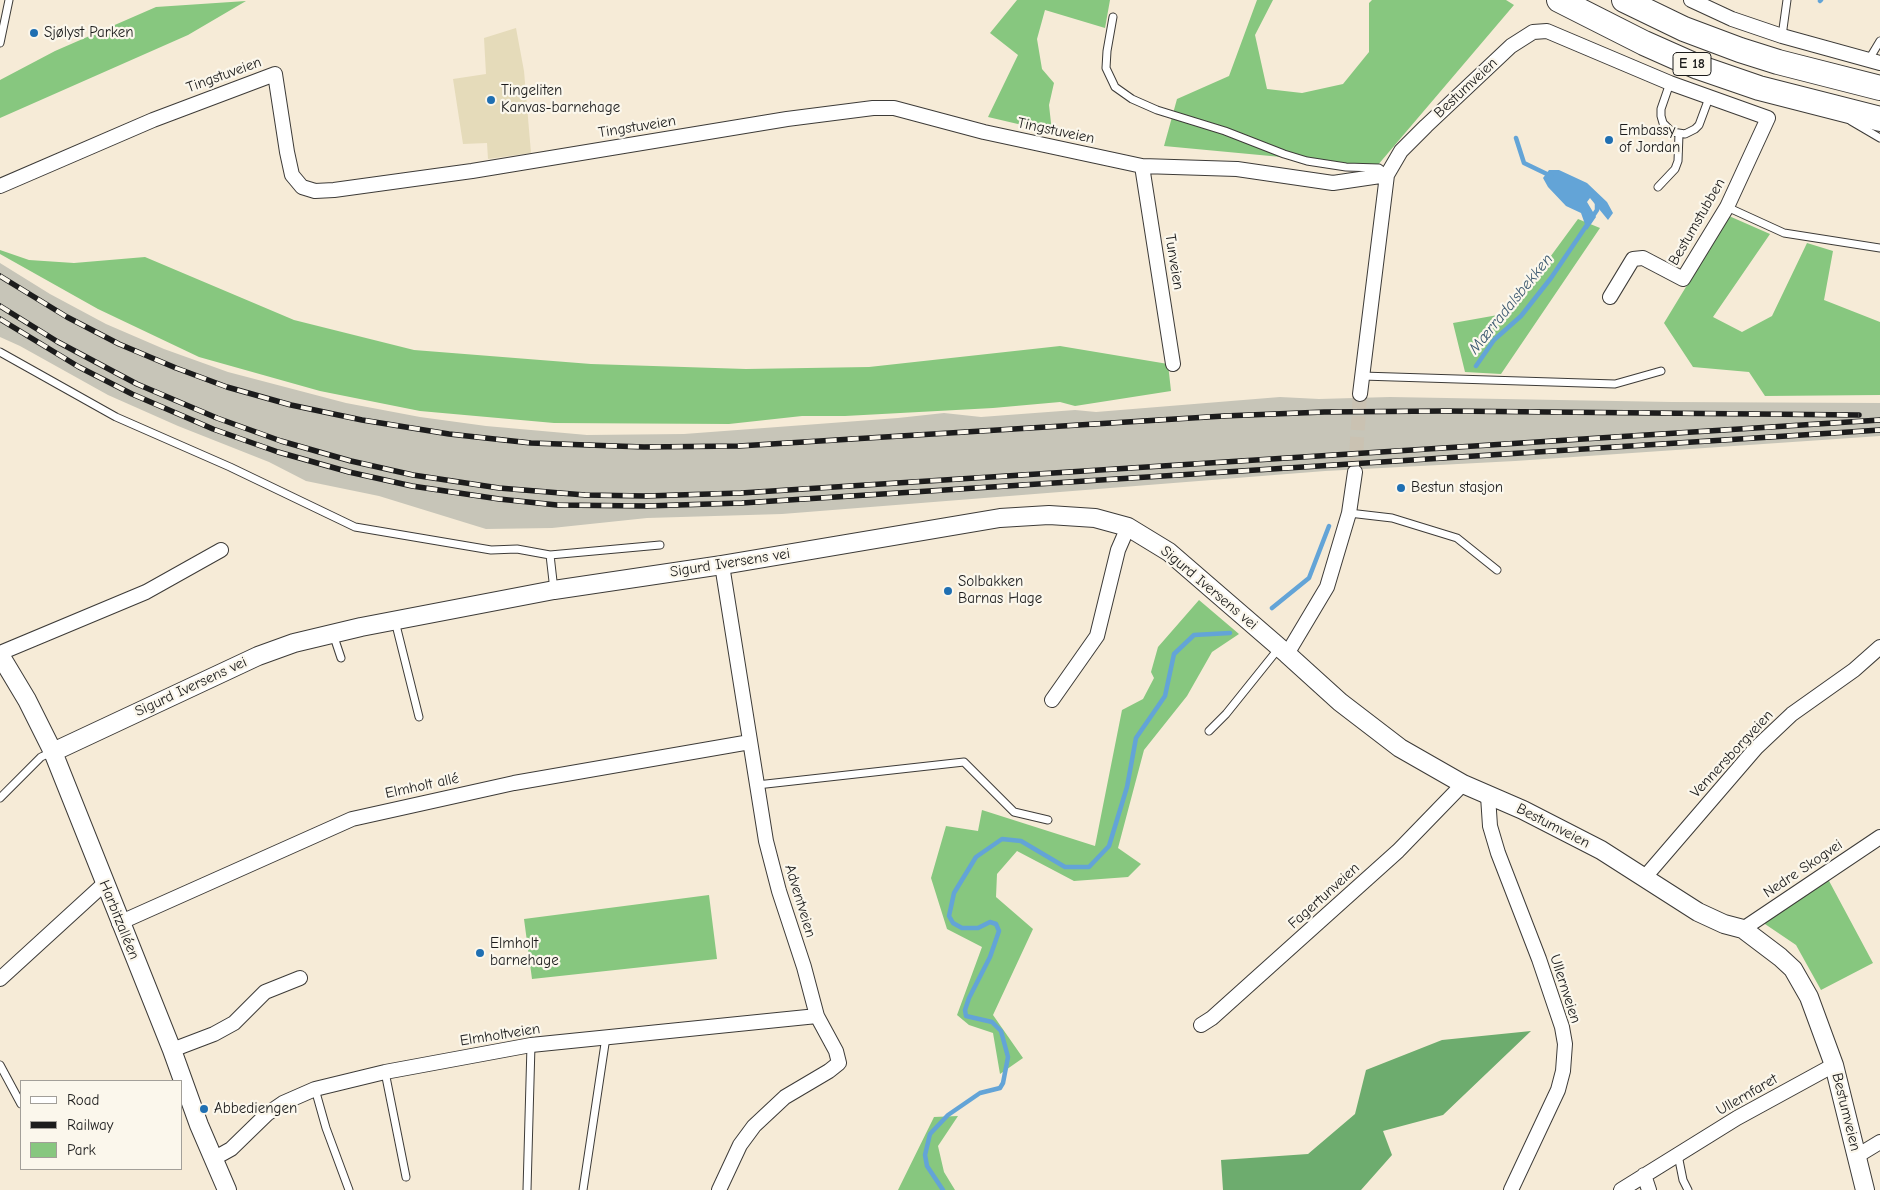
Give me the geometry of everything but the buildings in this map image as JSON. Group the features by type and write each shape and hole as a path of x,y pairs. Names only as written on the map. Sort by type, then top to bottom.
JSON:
{"highway":[{"name":"E 18","path":"1559,0 1644,44 1698,67 1760,88 1880,119"},
{"name":"E 18","path":"1624,0 1675,25 1740,50 1787,65 1880,88"}],"street":[{"path":"1691,0 1732,19 1782,36 1874,62"},
{"name":"Bestumveien","path":"1360,394 1387,175 1402,151 1426,126 1511,46 1533,32 1547,31 1670,83 1768,118"},
{"name":"Tingstuveien","path":"0,186 153,120 262,77 275,74 292,176 302,187 315,191 472,171 787,119 873,108 894,108 984,132 1142,166 1238,169 1334,183 1387,175"},
{"name":"Bestumstubben","path":"1610,297 1632,259 1642,258 1683,278 1727,207 1768,118"},
{"name":"Tunveien","path":"1142,166 1173,364"},
{"path":"1283,651 1327,587 1349,513 1355,472"},
{"name":"Sigurd Iversens vei","path":"53,752 235,666 294,643 554,590 722,565 1000,518 1049,515 1078,516 1095,518 1128,527 1168,552 1283,651"},
{"path":"1052,700 1097,636 1118,550 1128,527"},
{"name":"Harbitzalléen","path":"221,550 146,592 0,654 27,700 53,752 104,884 172,1050 213,1159 227,1190"},
{"name":"Adventveien","path":"719,1190 740,1145 754,1126 785,1097 839,1063 836,1051 818,1016 766,841 722,565"},
{"name":"Vennersborgveien","path":"1645,877 1756,748 1792,714 1854,670 1880,647"},
{"name":"Bestumveien","path":"1283,651 1340,702 1400,748 1463,784 1523,810 1600,850 1645,877 1673,898 1698,912 1724,924 1743,929 1793,969 1809,997 1834,1065 1865,1190"},
{"name":"Elmholt allé","path":"120,923 352,819 514,783 750,742"},
{"name":"Fagertunveien","path":"1201,1025 1212,1018 1398,851 1463,784"},
{"name":"Ullernveien","path":"1488,796 1490,826 1495,844 1539,959 1562,1027 1565,1044 1563,1071 1558,1090 1512,1190"},
{"name":"Nedre Skogvei","path":"1743,929 1880,837"},
{"path":"0,980 104,884"},
{"path":"172,1050 214,1034 234,1023 266,992 300,978"},
{"name":"Elmholtveien","path":"213,1159 231,1148 267,1114 282,1103 315,1089 385,1072 531,1045 818,1016"},
{"name":"Ullernfaret","path":"1621,1190 1737,1118 1834,1065"},
{"path":"1857,1156 1880,1142"},
{"path":"1644,1175 1649,1190"}],"lane":[{"path":"0,43 10,0"},
{"path":"1782,36 1787,0"},
{"path":"1113,17 1106,68 1115,86 1132,99 1157,110 1225,130 1292,156 1325,165 1379,168 1387,175"},
{"path":"1874,62 1880,41"},
{"path":"1670,83 1661,110 1661,116 1667,128 1679,134 1690,132 1699,125 1709,98"},
{"path":"1832,108 1880,138"},
{"path":"1658,187 1675,169 1678,161 1679,134"},
{"path":"1727,207 1784,233 1880,248"},
{"path":"0,352 116,417 230,467 355,527 491,550 517,549 550,555 660,545"},
{"path":"1362,376 1615,384 1661,371"},
{"path":"1349,513 1392,518 1457,538 1497,570"},
{"path":"550,555 554,590"},
{"path":"395,621 419,716"},
{"path":"333,634 341,658"},
{"path":"1209,732 1283,651"},
{"path":"0,798 41,757 53,752"},
{"path":"757,785 964,762 1014,812 1048,820"},
{"path":"583,1190 606,1037"},
{"path":"527,1190 531,1045"},
{"path":"0,1065 20,1102"},
{"path":"385,1072 406,1177"},
{"path":"315,1089 326,1128 349,1190"},
{"path":"1678,1156 1683,1180 1688,1190"}],"shaded area":[{"name":"Tingeliten Kanvas-barnehage","path":"516,28 524,71 531,153 488,159 487,143 463,144 453,79 486,74 484,38"},
{"path":"0,263 50,294 106,324 164,349 228,372 346,403 420,417 486,426 587,435 684,434 944,413 981,417 1075,410 1096,412 1280,397 1319,399 1390,397 1672,402 1880,403 1880,436 1515,461 1325,471 782,514 647,518 552,528 486,529 379,496 306,481 269,462 178,426 108,395 20,346 0,337"}],"green space":[{"path":"1017,0 1110,0 1105,28 1045,10 1037,39 1042,69 1054,83 1049,105 1052,132 988,117 1018,55 990,33"},
{"path":"1257,0 1273,0 1255,35 1267,89 1302,93 1343,84 1369,52 1369,3 1372,0 1506,0 1514,5 1377,166 1164,146 1177,99 1229,76"},
{"path":"246,1 188,35 0,118 0,80 55,51 156,7"},
{"path":"1729,216 1770,234 1713,317 1742,332 1772,316 1807,243 1833,251 1824,300 1880,322 1880,395 1765,396 1749,372 1693,367 1664,323"},
{"path":"1578,219 1600,228 1501,374 1465,372 1453,323 1509,313"},
{"path":"0,250 29,260 74,263 145,257 294,320 414,350 591,364 746,369 869,367 1060,346 1168,364 1171,391 1075,406 1060,402 993,408 845,416 802,416 729,424 554,423 420,411 320,391 199,357 98,309 0,254"},
{"path":"1199,600 1239,634 1212,652 1187,696 1144,750 1118,848 1141,864 1128,877 1074,881 1017,851 997,874 996,897 1033,929 993,1015 1023,1058 1000,1074 993,1033 969,1025 957,1015 982,947 947,929 931,878 946,826 978,831 982,810 1095,846 1122,710 1143,699 1154,678 1151,672 1158,647"},
{"path":"1828,879 1873,963 1821,990 1796,945 1762,922"},
{"path":"709,895 717,959 532,979 524,919"},
{"path":"1531,1031 1443,1115 1383,1131 1392,1155 1361,1190 1223,1190 1221,1160 1308,1154 1355,1114 1366,1070 1442,1040"},
{"path":"958,1116 938,1146 944,1172 955,1190 898,1190 934,1117"}],"water":[{"path":"1549,170 1559,170 1587,183 1607,202 1613,213 1608,220 1590,198 1587,202 1596,217 1587,230 1581,213 1566,206 1548,187 1543,178"}],"waterway":[{"name":"Mærradalsbekken","path":"1516,138 1524,163 1551,176"},
{"name":"Mærradalsbekken","path":"1476,366 1494,340 1521,316 1551,278 1597,210 1597,202"},
{"name":"Mærradalsbekken","path":"1272,608 1309,578 1329,526"},
{"name":"Mærradalsbekken","path":"943,1190 927,1166 925,1155 930,1134 948,1115 980,1093 1000,1088 1003,1083 1008,1057 1001,1031 992,1022 966,1016 965,1010 969,998 990,957 999,931 996,924 990,922 978,928 962,928 953,923 949,916 954,893 976,857 1002,839 1021,841 1065,867 1089,867 1109,846 1127,787 1136,738 1165,696 1174,654 1194,635 1230,633"}],"tunnel":[{"path":"1355,472 1360,394"}],"railway":[{"path":"0,276 67,317 119,344 227,387 291,405 362,420 449,434 531,443 644,447 739,446 1224,416 1324,412 1445,411 1859,415"},
{"path":"0,306 58,342 137,384 217,418 281,441 351,461 413,475 499,488 585,495 646,496 741,493 1880,420"},
{"path":"0,319 79,367 132,394 213,429 278,452 349,472 412,486 499,499 557,505 646,506 742,503 1880,430"}],"place":[{"name":"Sjølyst Parken","path":"34,33"},
{"name":"Tingeliten Kanvas-barnehage","path":"491,100"},
{"name":"Embassy of Jordan","path":"1609,140"},
{"name":"Bestun stasjon","path":"1401,488"},
{"name":"Solbakken Barnas Hage","path":"948,591"},
{"name":"Elmholt barnehage","path":"480,953"},
{"name":"Abbediengen","path":"204,1109"}]}
